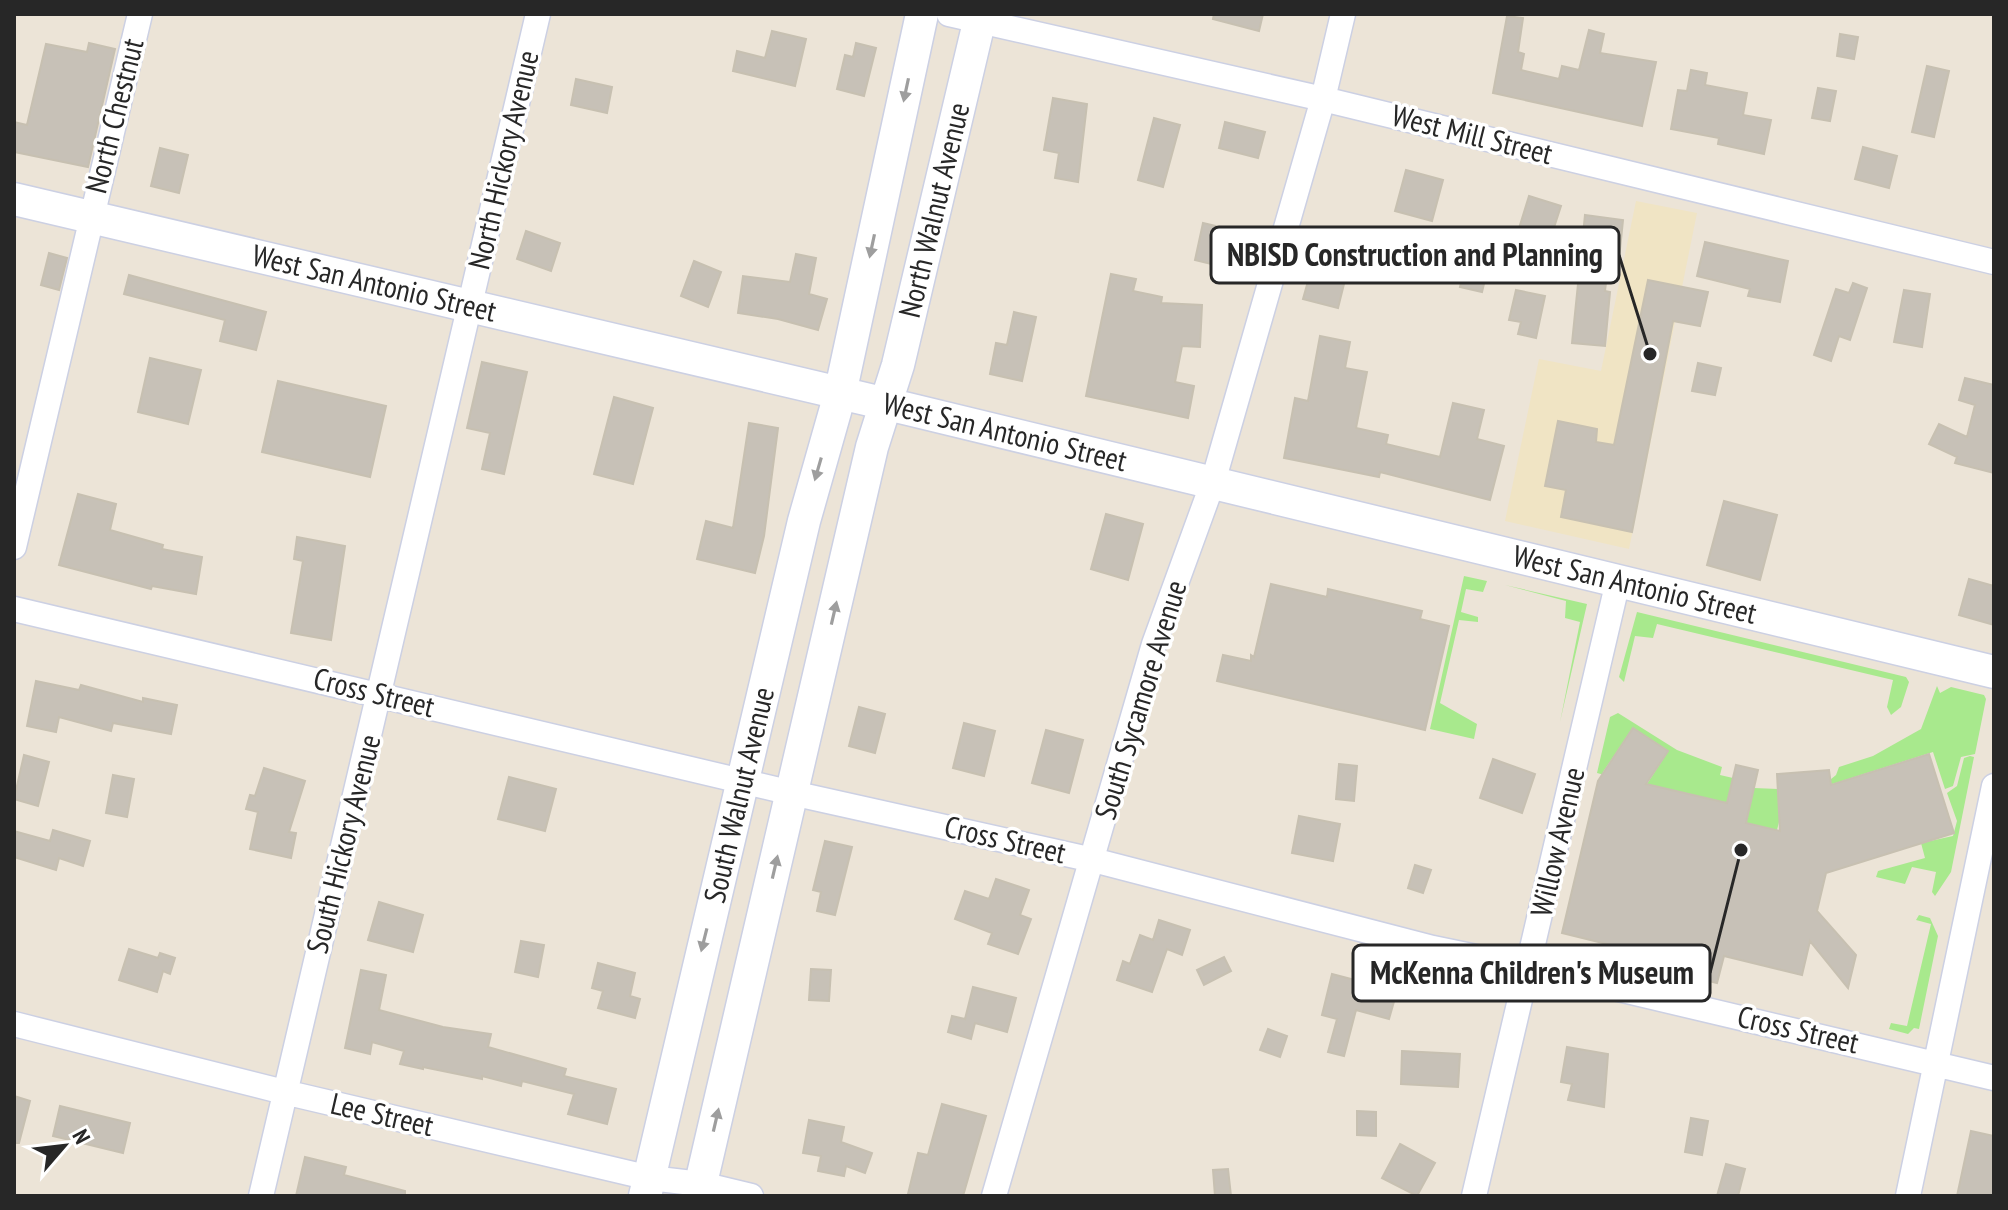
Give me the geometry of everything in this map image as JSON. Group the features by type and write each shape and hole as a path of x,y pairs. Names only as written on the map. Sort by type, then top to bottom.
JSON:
{"main road":[{"name":"North Walnut Avenue","path":"840,394 922,14"},
{"name":"North Walnut Avenue","path":"887,404 969,16"},
{"name":"West San Antonio Street","path":"14,199 887,404 1994,672"},
{"name":"South Walnut Avenue","path":"647,1187 804,521 840,394"},
{"name":"South Walnut Avenue","path":"700,1190 872,447 887,404"}],"street":[{"name":"North Chestnut","path":"14,547 140,14"},
{"name":"North Hickory Avenue","path":"469,306 538,14"},
{"name":"South Sycamore Avenue","path":"994,1196 1154,644 1213,482 1323,99 1343,14"},
{"name":"West Mill Street","path":"969,16 1994,262"},
{"name":"South Hickory Avenue","path":"261,1196 469,306"},
{"name":"Willow Avenue","path":"1474,1196 1530,968 1618,581"},
{"name":"Cross Street","path":"14,609 792,793 1093,860 1433,948 1530,968 1994,1078"},
{"path":"1908,1196 1994,786"},
{"name":"Lee Street","path":"14,1024 647,1187 751,1196"}],"shaded area":[{"path":"1636,201 1697,213 1629,549 1505,521 1539,359 1601,371"}],"green space":[{"path":"1464,576 1487,581 1483,592 1466,589 1461,612 1478,617 1478,622 1459,620 1440,703 1477,724 1474,739 1430,729"},
{"path":"1505,585 1587,604 1560,722 1580,622 1565,618 1566,601"},
{"path":"1637,612 1906,677 1909,682 1901,707 1891,715 1887,707 1893,680 1657,624 1653,638 1635,636 1624,682 1619,677"},
{"path":"1937,686 1940,693 1951,687 1984,695 1986,699 1975,754 1961,757 1953,786 1945,789 1933,752 1820,788 1836,775 1839,767 1873,756 1921,729"},
{"path":"1618,713 1677,750 1722,767 1720,775 1733,778 1727,803 1647,784 1668,751 1633,728 1603,772 1608,776 1597,773 1610,717"},
{"path":"1974,757 1951,872 1935,896 1932,892 1936,872 1912,867 1905,884 1876,877 1878,871 1925,858 1921,843 1953,836 1957,821 1947,793 1957,786 1964,758"},
{"path":"1754,788 1778,789 1782,810 1777,830 1746,823"},
{"path":"1919,915 1930,918 1938,936 1919,1029 1914,1028 1908,1034 1889,1029 1891,1023 1907,1026 1931,924 1916,920"}],"building":[{"path":"1214,14 1263,14 1259,31 1213,19"},
{"path":"1507,16 1523,18 1518,52 1524,54 1521,70 1559,79 1562,66 1579,70 1589,30 1604,34 1600,53 1656,62 1642,126 1493,93"},
{"path":"772,31 806,39 795,86 733,71 737,51 765,58"},
{"path":"1840,34 1858,37 1854,59 1837,56"},
{"path":"89,43 115,49 88,167 14,152 14,122 27,125 46,44 87,52"},
{"path":"856,43 876,48 864,96 837,89 845,55 853,57"},
{"path":"1927,66 1949,71 1934,137 1912,132"},
{"path":"1691,70 1707,73 1705,85 1747,93 1743,115 1771,120 1764,154 1718,144 1719,138 1671,129 1678,90 1687,91"},
{"path":"576,79 612,87 607,113 571,105"},
{"path":"1818,88 1836,91 1830,121 1812,118"},
{"path":"1053,98 1087,104 1078,182 1055,178 1059,153 1044,150"},
{"path":"1154,118 1180,125 1163,187 1138,180"},
{"path":"1225,122 1265,132 1258,158 1219,148"},
{"path":"1863,147 1897,156 1889,188 1855,179"},
{"path":"160,148 188,155 179,193 151,186"},
{"path":"1406,170 1443,180 1432,221 1395,211"},
{"path":"1529,196 1561,206 1548,246 1517,235"},
{"path":"1585,215 1623,220 1619,259 1609,258 1605,291 1610,292 1605,346 1572,343"},
{"path":"1203,223 1237,231 1228,268 1195,260"},
{"path":"526,231 560,243 551,271 517,259"},
{"path":"1705,242 1788,261 1780,302 1748,296 1750,289 1697,276"},
{"path":"1469,249 1492,251 1482,292 1460,287"},
{"path":"49,253 67,258 59,290 41,285"},
{"path":"796,254 816,258 809,294 827,299 818,330 778,319 738,313 743,276 790,282"},
{"path":"694,261 721,272 708,307 681,296"},
{"path":"1312,267 1346,276 1338,308 1303,299"},
{"path":"1111,274 1136,279 1133,291 1162,297 1161,303 1202,305 1200,347 1182,346 1175,382 1194,386 1188,418 1086,396"},
{"path":"129,275 266,312 256,350 220,341 225,320 124,294"},
{"path":"1648,280 1708,292 1700,326 1673,321 1632,532 1561,517 1566,490 1545,486 1558,421 1597,429 1596,442 1614,445"},
{"path":"1853,283 1867,288 1850,340 1839,336 1831,361 1814,355 1836,289 1849,293"},
{"path":"1516,290 1545,296 1536,338 1518,334 1521,322 1509,320"},
{"path":"1904,290 1930,294 1922,347 1894,342"},
{"path":"1014,312 1036,317 1022,381 990,374 996,343 1007,345"},
{"path":"1320,336 1350,342 1345,368 1367,372 1356,428 1388,435 1386,444 1440,457 1453,403 1484,410 1477,439 1504,446 1490,500 1380,472 1379,477 1284,458 1295,398 1308,401"},
{"path":"150,358 201,370 188,424 138,412"},
{"path":"482,362 527,372 504,474 482,469 490,433 467,428"},
{"path":"1698,363 1721,368 1715,395 1692,391"},
{"path":"1965,378 1994,385 1994,473 1955,463 1957,457 1929,444 1939,424 1967,437 1975,405 1959,400"},
{"path":"278,381 386,406 370,477 262,452"},
{"path":"614,397 653,408 633,484 594,474"},
{"path":"749,423 778,428 764,536 755,573 697,559 706,521 733,528"},
{"path":"78,494 116,504 110,530 163,545 162,549 202,557 196,594 152,586 151,589 59,565"},
{"path":"1724,501 1777,515 1760,580 1707,565"},
{"path":"1106,514 1143,524 1128,580 1091,569"},
{"path":"297,537 345,546 331,640 291,633 303,561 294,559"},
{"path":"1969,579 1994,586 1994,625 1959,615"},
{"path":"1271,584 1327,597 1328,589 1422,611 1420,619 1449,626 1425,730 1217,681 1223,655 1251,661 1251,655 1254,657"},
{"path":"36,681 79,690 81,685 143,702 143,698 177,705 171,734 113,723 111,731 59,717 56,732 27,726"},
{"path":"859,707 885,714 875,753 849,746"},
{"path":"964,723 995,731 984,776 953,768"},
{"path":"1633,728 1668,751 1646,784 1727,803 1736,765 1758,770 1746,823 1780,831 1777,774 1829,770 1831,785 1929,754 1954,833 1826,873 1817,911 1856,955 1848,988 1810,941 1802,975 1724,956 1717,983 1620,959 1623,948 1562,933 1598,781"},
{"path":"1046,730 1083,740 1069,793 1032,783"},
{"path":"24,755 49,762 38,806 14,799"},
{"path":"1493,759 1535,774 1522,813 1480,798"},
{"path":"1339,764 1357,766 1354,801 1336,799"},
{"path":"264,768 305,781 289,832 296,833 291,858 250,849 258,812 246,809 250,795 255,796"},
{"path":"113,775 134,779 127,817 106,813"},
{"path":"509,777 556,789 545,831 498,819"},
{"path":"1299,816 1340,824 1333,861 1292,853"},
{"path":"53,830 90,841 83,866 59,858 56,870 14,857 14,831 50,841"},
{"path":"825,841 852,847 835,915 817,911 821,892 813,890"},
{"path":"1415,865 1431,870 1423,893 1408,888"},
{"path":"996,879 1029,890 1020,915 1031,919 1018,954 988,944 992,933 955,919 965,891 989,899"},
{"path":"379,902 423,915 413,952 368,940"},
{"path":"1159,920 1190,930 1182,955 1167,949 1152,992 1117,980 1123,961 1130,964 1140,935 1153,940"},
{"path":"521,941 544,945 538,977 515,972"},
{"path":"129,949 158,958 160,953 175,958 170,974 163,971 157,992 119,980"},
{"path":"1224,957 1231,971 1204,985 1197,970"},
{"path":"598,963 635,973 630,996 640,999 635,1018 598,1008 603,991 592,988"},
{"path":"811,969 831,970 829,1001 809,1000"},
{"path":"361,970 386,975 379,1010 443,1027 491,1034 488,1047 566,1069 564,1076 616,1089 607,1124 568,1114 574,1094 522,1081 521,1086 482,1076 482,1079 400,1064 404,1051 372,1042 370,1054 345,1048"},
{"path":"1332,974 1397,991 1389,1019 1356,1010 1344,1056 1328,1052 1337,1019 1322,1015"},
{"path":"973,987 1016,998 1007,1032 975,1023 971,1039 948,1032 952,1016 965,1019"},
{"path":"1268,1029 1287,1036 1280,1057 1260,1050"},
{"path":"1567,1047 1608,1054 1604,1107 1568,1100 1572,1084 1561,1082"},
{"path":"1402,1051 1460,1054 1458,1087 1401,1084"},
{"path":"14,1096 30,1101 19,1143 14,1143"},
{"path":"942,1104 986,1116 963,1196 908,1194 918,1153 928,1155"},
{"path":"60,1106 130,1123 123,1153 53,1136"},
{"path":"1357,1111 1376,1112 1376,1136 1357,1135"},
{"path":"1691,1118 1708,1121 1702,1155 1685,1152"},
{"path":"809,1120 844,1127 841,1142 872,1153 865,1173 846,1166 844,1176 818,1171 821,1156 803,1153"},
{"path":"1971,1131 1994,1136 1994,1196 1957,1196"},
{"path":"1400,1144 1435,1163 1417,1196 1382,1178"},
{"path":"305,1157 346,1167 344,1175 405,1191 405,1196 296,1196"},
{"path":"1726,1164 1745,1169 1738,1196 1717,1196"},
{"path":"1228,1169 1231,1196 1215,1196 1213,1170"}],"place":[{"name":"NBISD Construction and Planning","path":"1650,354"},
{"name":"McKenna Children's Museum","path":"1741,850"}]}
